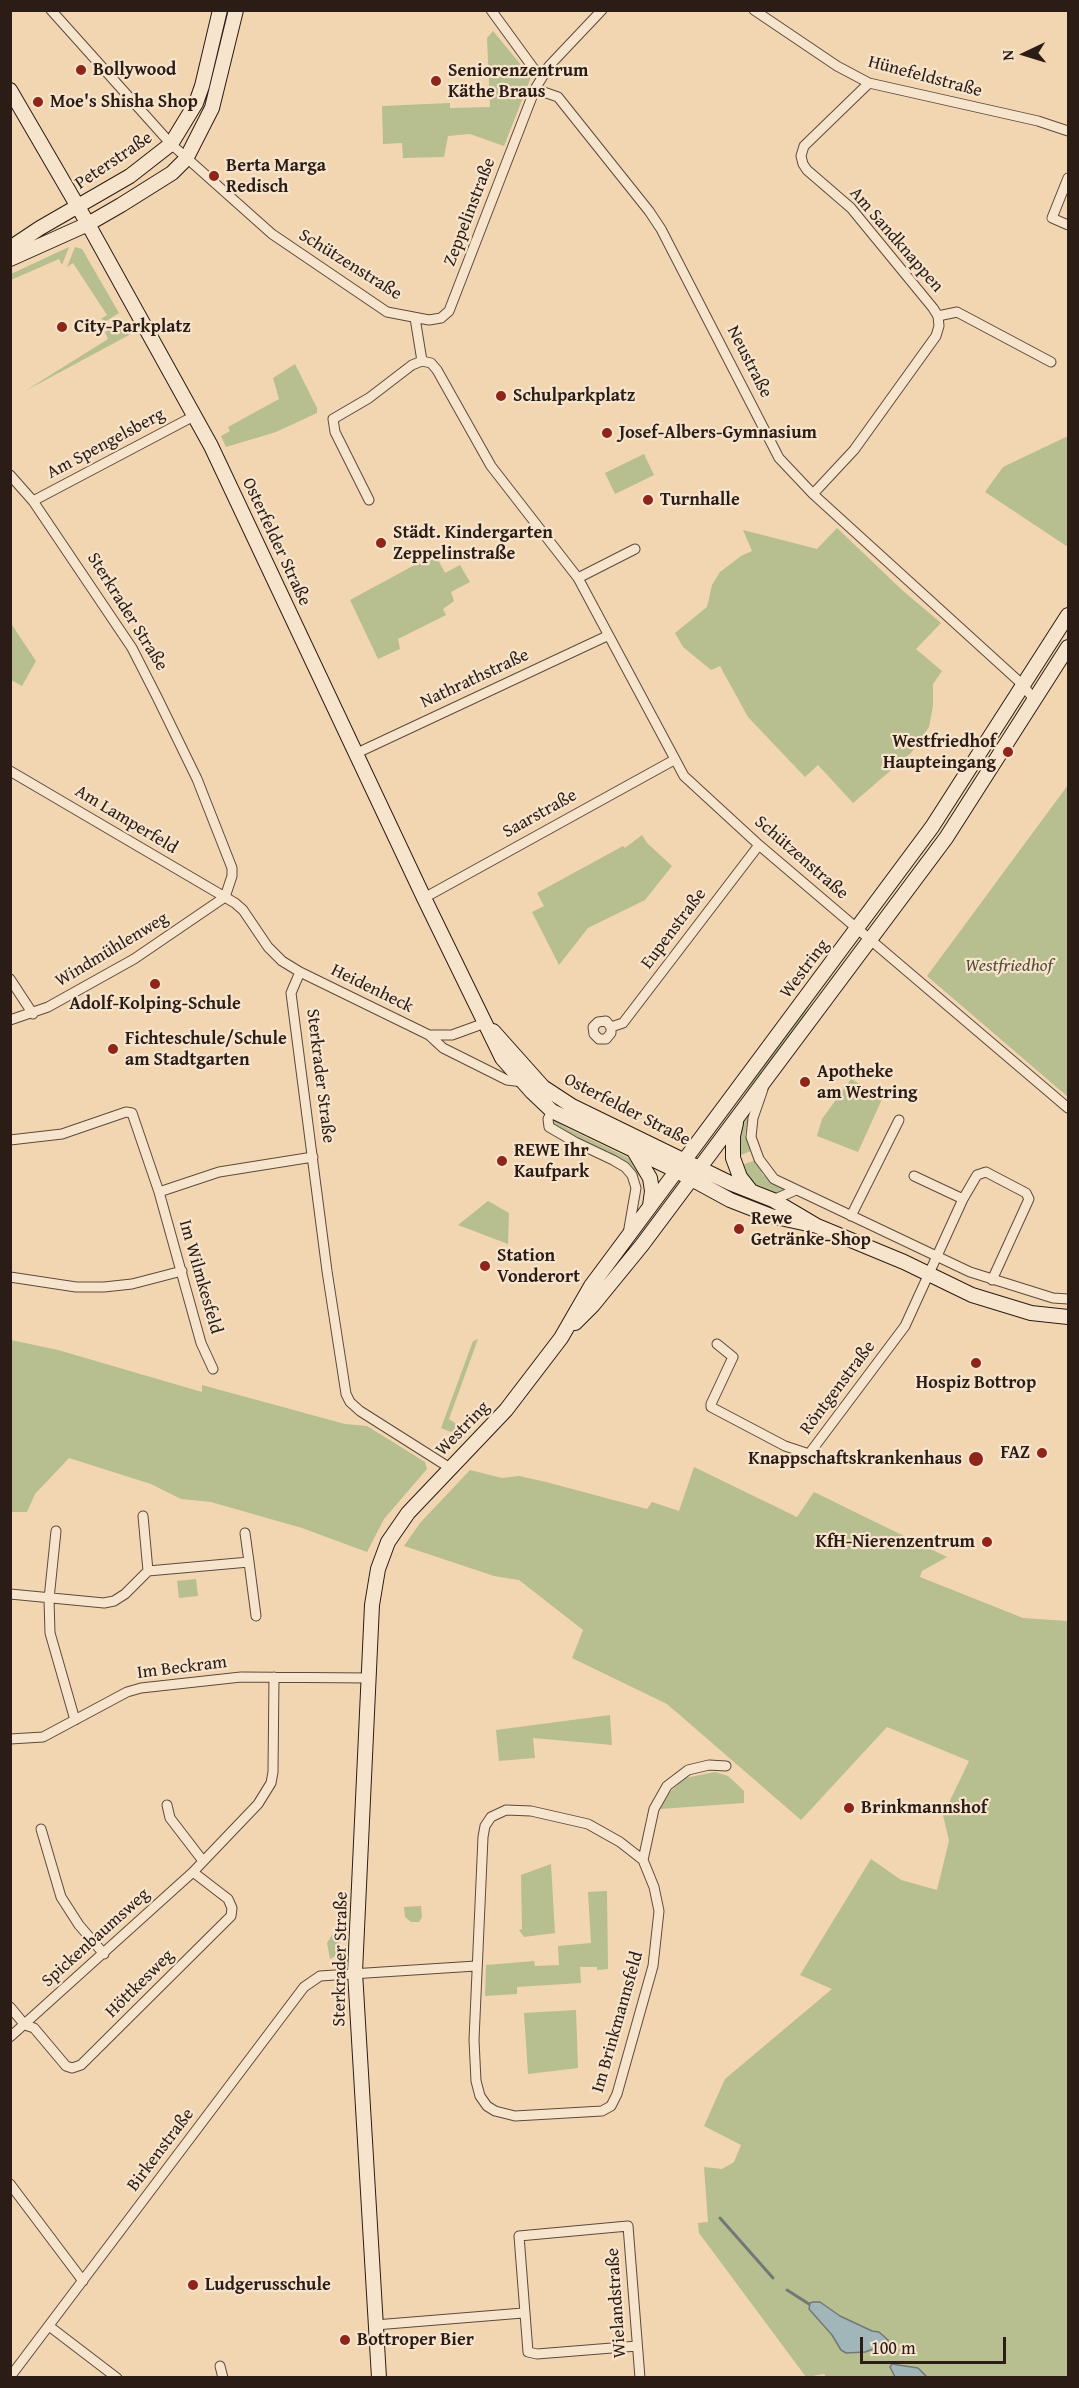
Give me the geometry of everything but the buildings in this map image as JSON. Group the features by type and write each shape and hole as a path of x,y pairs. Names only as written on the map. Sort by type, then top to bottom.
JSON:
{"main road":[{"name":"Peterstraße","path":"10,248 130,176 171,144 195,103 202,86 220,10"},
{"path":"10,259 88,224 148,189 172,173 186,159 202,132 212,108 236,10"},
{"name":"Osterfelder Straße","path":"10,90 88,224 211,446 502,1058 552,1111 633,1150 681,1165"},
{"name":"Westring","path":"561,1338 591,1286 932,827 1068,615"},
{"name":"Westring","path":"388,1542 408,1513 506,1410 561,1338 604,1293 696,1174 946,838 1068,647"},
{"name":"Osterfelder Straße","path":"485,1023 510,1049 525,1070 552,1093 572,1106 681,1165 730,1200 764,1213 817,1226"},
{"path":"736,1119 733,1158 740,1177 752,1192"},
{"path":"633,1150 650,1178 652,1191 650,1206"},
{"name":"Osterfelder Straße","path":"696,1174 773,1200 817,1226 987,1301 1031,1313 1062,1317"},
{"name":"Sterkrader Straße","path":"379,2378 355,1972 372,1605 378,1569 388,1542"}],"street":[{"name":"Schützenstraße","path":"51,10 171,144 275,237 387,312 415,318 422,361 431,363 437,370 491,466 578,578 607,636 684,776 759,845 1068,1108"},
{"path":"491,10 534,69 544,74"},
{"path":"535,89 544,74 602,10"},
{"name":"Hünefeldstraße","path":"754,10 837,66 869,82 1068,130"},
{"name":"Am Sandknappen","path":"813,494 854,450 936,336 939,326 938,316 851,208 803,164 801,156 804,146 869,82"},
{"name":"Zeppelinstraße","path":"415,318 441,318 449,311 535,89"},
{"name":"Neustraße","path":"535,89 558,97 661,229 779,458 813,494 1023,685 1035,701"},
{"path":"1068,178 1052,218 1068,225"},
{"name":"Am Sandknappen","path":"938,316 957,312 1051,362"},
{"path":"369,500 335,432 333,418 369,398 414,363 422,361"},
{"name":"Am Spengelsberg","path":"33,501 194,416"},
{"name":"Sterkrader Straße","path":"10,475 33,501 132,648 187,758 232,868 232,876 225,897"},
{"path":"578,578 635,549"},
{"name":"Nathrathstraße","path":"357,753 607,636"},
{"name":"Saarstraße","path":"424,898 674,760"},
{"name":"Am Lamperfeld","path":"10,771 225,897"},
{"name":"Eupenstraße","path":"611,1027 623,1023 759,845"},
{"path":"225,897 243,910 268,947 282,961 300,972"},
{"name":"Windmühlenweg","path":"10,1020 33,1014 134,959 225,897"},
{"name":"Sterkrader Straße","path":"300,972 291,993 342,1381 350,1402 360,1411 446,1472"},
{"name":"Heidenheck","path":"300,972 429,1035 443,1048 507,1080 523,1082"},
{"path":"10,979 33,1014"},
{"path":"429,1035 452,1035 485,1023"},
{"path":"765,1082 753,1118 751,1137 759,1160 774,1179 992,1280 1068,1299"},
{"name":"Im Wilmkesfeld","path":"10,1140 62,1134 129,1111 135,1118 159,1192 201,1343 213,1370"},
{"name":"Osterfelder Straße","path":"552,1111 548,1119 549,1127 574,1142 613,1160 632,1175 636,1188 628,1237"},
{"path":"851,1216 899,1120"},
{"path":"159,1192 219,1172 313,1157"},
{"path":"929,1274 963,1199 977,1174 986,1172 1026,1193 1029,1199 992,1280"},
{"path":"914,1176 963,1199"},
{"path":"773,1200 796,1190"},
{"path":"10,1277 76,1287 104,1287 132,1284 182,1271"},
{"name":"Röntgenstraße","path":"717,1344 733,1357 711,1407 785,1446 809,1454 905,1326 929,1274"},
{"name":"Osterfelder Straße","path":"1057,1298 1062,1317"},
{"path":"143,1516 148,1571"},
{"path":"56,1531 49,1599 50,1633 75,1720"},
{"path":"245,1533 256,1616"},
{"path":"10,1594 49,1599 114,1601 125,1594 148,1571 249,1562"},
{"name":"Spickenbaumsweg","path":"10,2037 193,1872 258,1804 271,1783 273,1772 274,1677"},
{"name":"Im Beckram","path":"10,1739 43,1737 133,1689 230,1678 370,1678"},
{"path":"643,1860 654,1809 668,1786 688,1770 709,1765 726,1766"},
{"path":"166,1805 170,1818 202,1861"},
{"name":"Im Brinkmannsfeld","path":"507,1810 531,1811 588,1824 620,1842 643,1860 654,1887 659,1911 653,1966 617,2094 610,2106 603,2111 515,2116 495,2111 487,2106 480,2096 476,2081 476,1966 483,1837 490,1817 507,1810"},
{"path":"41,1829 61,1897 79,1925 104,1954"},
{"name":"Höttkesweg","path":"25,2025 34,2028 69,2068 81,2065 231,1916 232,1908 228,1899 193,1872"},
{"path":"355,1972 476,1966"},
{"name":"Birkenstraße","path":"10,2377 304,1986 320,1976 355,1972"},
{"path":"10,2007 25,2025"},
{"path":"10,2184 83,2281"},
{"name":"Wielandstraße","path":"523,2313 519,2236 628,2226 640,2378"},
{"path":"375,2325 523,2313 526,2349 530,2354 637,2346"},
{"path":"49,2326 117,2378"},
{"path":"220,2366 223,2378"}],"green space":[{"path":"493,31 531,77 504,146 470,134 448,136 444,157 403,158 402,143 383,144 382,106 450,103 450,108 490,107 487,38"},
{"path":"69,247 62,265 59,259 11,280 11,274"},
{"path":"75,247 82,249 119,313 106,321 101,319 107,315 73,263 67,267"},
{"path":"123,321 131,334 25,391 108,339 105,332"},
{"path":"295,364 317,408 317,413 276,432 226,447 221,436 230,431 228,427 279,399 273,378"},
{"path":"1068,436 1068,547 985,492 1003,467"},
{"path":"644,454 654,475 615,494 605,473"},
{"path":"837,528 902,590 941,623 916,649 942,671 933,684 933,706 929,727 911,753 853,803 818,765 805,777 748,717 720,666 711,670 683,647 675,633 707,607 712,585 720,572 741,556 752,551 743,530 817,549"},
{"path":"435,554 445,573 460,565 470,582 451,592 454,601 443,609 446,615 398,639 400,649 378,659 350,600"},
{"path":"10,622 36,661 22,686 11,680"},
{"name":"Westfriedhof","path":"1068,785 1068,1097 927,976"},
{"path":"642,835 647,843 672,866 645,900 588,928 559,965 532,912 544,906 537,893 623,846 625,848"},
{"path":"843,956 845,957 810,1005 789,1039 708,1150 705,1148 741,1100 767,1058"},
{"path":"851,1079 883,1097 858,1152 817,1136 822,1119"},
{"path":"752,1107 745,1135 751,1151 736,1157 741,1122"},
{"path":"554,1120 627,1157 644,1174 635,1176 554,1128"},
{"path":"756,1160 762,1174 787,1191 772,1196 754,1186 739,1166"},
{"path":"488,1201 509,1213 508,1244 458,1225"},
{"path":"478,1339 449,1419 465,1430 461,1434 456,1434 441,1428 473,1341"},
{"path":"11,1340 58,1350 202,1392 202,1385 345,1424 367,1426 425,1462 427,1469 384,1519 367,1552 302,1528 211,1502 181,1499 151,1484 69,1458 35,1494 27,1512 11,1512"},
{"path":"694,1467 797,1517 814,1492 947,1557 922,1571 920,1577 1023,1618 1068,1621 1068,2377 927,2377 913,2367 894,2364 890,2367 895,2377 827,2378 824,2374 806,2377 699,2233 698,2223 708,2222 704,2167 722,2169 734,2162 741,2145 704,2126 725,2079 832,1989 800,1975 871,1859 901,1880 937,1890 949,1841 943,1815 969,1761 887,1727 801,1820 667,1704 572,1658 583,1630 519,1580 494,1576 404,1546 420,1523 470,1470 502,1478 519,1476 647,1509 652,1502 679,1511","holes":["819,2302 840,2316 872,2331 841,2350 832,2335 816,2317"]},
{"path":"196,1579 198,1596 179,1598 177,1581"},
{"path":"610,1715 612,1745 533,1738 535,1758 499,1761 496,1730"},
{"path":"715,1772 728,1776 744,1791 744,1803 660,1809 670,1792 685,1778"},
{"path":"551,1864 555,1933 524,1937 519,1930 522,1929 521,1875"},
{"path":"607,1891 608,1969 580,1967 581,1983 517,1987 517,1994 485,1996 486,1965 534,1961 535,1966 559,1965 558,1946 591,1943 588,1892"},
{"path":"421,1906 422,1917 419,1922 411,1922 405,1917 404,1907"},
{"path":"333,1933 339,1936 338,1953 330,1959 327,1943"},
{"path":"576,2010 578,2068 528,2074 524,2013"}],"shaded area":[{"path":"820,2302 840,2316 879,2332 888,2340 888,2344 865,2352 846,2353 841,2350 832,2335 809,2309 810,2303"},
{"path":"892,2364 918,2368 927,2377 895,2377 890,2367"}],"waterway":[{"path":"720,2218 773,2278"},
{"path":"787,2290 809,2304"}],"place":[{"name":"Bollywood","path":"81,70"},
{"name":"Seniorenzentrum Käthe Braus","path":"436,81"},
{"name":"Moe's Shisha Shop","path":"38,102"},
{"name":"Berta Marga Redisch","path":"214,176"},
{"name":"City-Parkplatz","path":"62,327"},
{"name":"Schulparkplatz","path":"501,396"},
{"name":"Josef-Albers-Gymnasium","path":"607,433"},
{"name":"Turnhalle","path":"648,500"},
{"name":"Städt. Kindergarten Zeppelinstraße","path":"381,543"},
{"name":"Westfriedhof Haupteingang","path":"1008,752"},
{"name":"Adolf-Kolping-Schule","path":"155,984"},
{"name":"Fichteschule/Schule am Stadtgarten","path":"113,1049"},
{"name":"Apotheke am Westring","path":"805,1082"},
{"name":"REWE Ihr Kaufpark","path":"502,1161"},
{"name":"Rewe Getränke-Shop","path":"739,1229"},
{"name":"Station Vonderort","path":"485,1266"},
{"name":"Hospiz Bottrop","path":"976,1363"},
{"name":"FAZ","path":"1042,1453"},
{"name":"Knappschaftskrankenhaus","path":"976,1459"},
{"name":"KfH-Nierenzentrum","path":"987,1542"},
{"name":"Brinkmannshof","path":"849,1808"},
{"name":"Ludgerusschule","path":"193,2285"},
{"name":"Bottroper Bier","path":"345,2340"}]}
